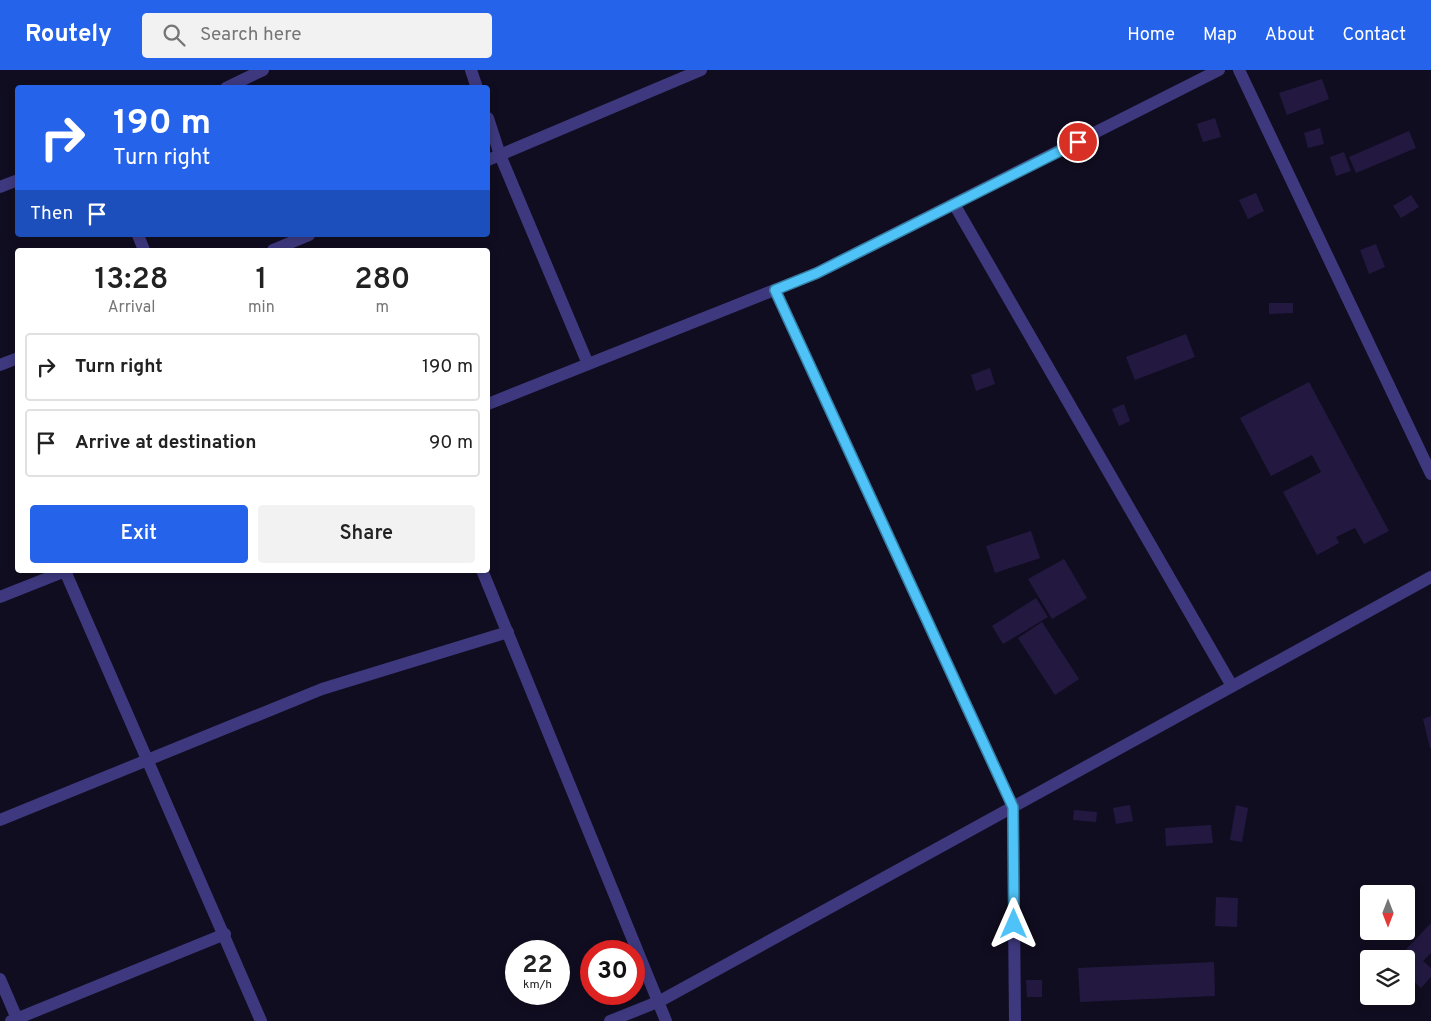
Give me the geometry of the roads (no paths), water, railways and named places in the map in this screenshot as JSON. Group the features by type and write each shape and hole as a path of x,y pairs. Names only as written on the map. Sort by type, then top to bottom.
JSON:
{"street":[{"path":"232,85 263,70"},
{"path":"471,70 476,85"},
{"path":"490,159 701,70"},
{"path":"490,403 817,273 1219,70"},
{"path":"1240,70 1431,474"},
{"path":"490,124 500,155 588,364"},
{"path":"0,187 15,181"},
{"path":"954,204 1232,686"},
{"path":"278,248 304,237"},
{"path":"775,290 1013,807 1015,1021"},
{"path":"0,365 15,359"},
{"path":"0,597 61,573"},
{"path":"67,573 225,934 261,1021"},
{"path":"483,573 660,1002 666,1021"},
{"path":"610,1021 660,1002 1431,577"},
{"path":"0,820 322,689 508,632"},
{"path":"0,979 15,1020 225,934"}]}
